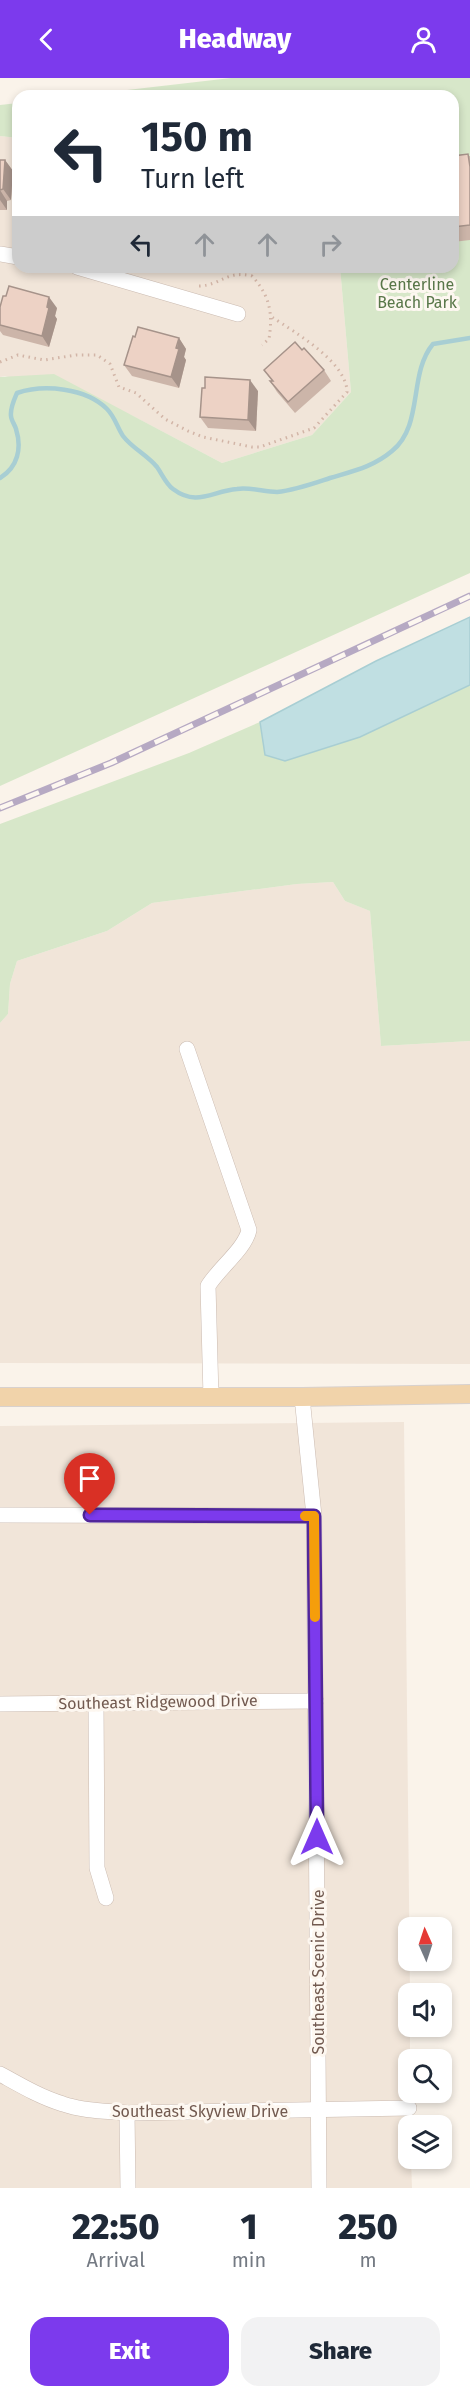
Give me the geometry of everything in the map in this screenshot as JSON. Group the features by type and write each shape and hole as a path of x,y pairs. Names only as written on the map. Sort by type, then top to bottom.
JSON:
{"main road":[{"path":"0,1397 302,1397 470,1394"}],"street":[{"path":"97,273 238,314"},
{"path":"188,1049 249,1230 244,1242 214,1275 208,1286 211,1397"},
{"name":"Southeast Scenic Drive","path":"302,1397 314,1516 319,2188"},
{"path":"0,1515 314,1516"},
{"name":"Southeast Ridgewood Drive","path":"0,1704 316,1701"},
{"path":"96,1703 97,1868 106,1898"},
{"name":"Southeast Skyview Drive","path":"0,2074 37,2094 88,2110 127,2113 409,2108"},
{"path":"127,2113 128,2188"}],"path":[{"path":"190,284 211,285 233,274 252,276 268,298 272,317 268,339 262,345"},
{"path":"0,362 18,356 44,360 76,355 97,355 110,364 119,387 136,393 165,419 203,437 260,447 314,428 347,392 346,384 341,376 318,348 272,317"}],"shaded area":[{"path":"0,136 12,137 12,273 341,273 351,392 312,435 222,463 131,415 5,376 0,377"},
{"path":"333,882 345,901 370,911 381,1046 470,1041 470,1364 0,1363 0,1023 8,1014 10,984 17,961 107,931 152,903 297,884"},
{"path":"404,1422 409,1917 398,1917 398,1971 410,1971 410,1983 398,1983 398,2037 410,2037 410,2049 398,2049 398,2103 411,2103 411,2115 398,2115 398,2169 411,2169 412,2188 0,2188 0,1426"}],"green space":[{"name":"Centerline Beach Park","path":"231,78 470,78 470,573 0,786 0,377 54,374 222,463 312,435 351,392 341,273 459,273 459,90 127,90"},
{"path":"12,104 12,137 0,136 0,105"},
{"path":"470,685 470,1041 381,1046 370,911 345,901 333,882 297,884 152,903 107,931 17,961 10,984 8,1014 0,1023 0,824 189,753 260,722 265,755 285,761 360,737"}],"water":[{"path":"470,617 470,685 360,737 285,761 265,755 260,722 376,661"}],"building":[{"path":"468,154 470,225 459,226 459,155"},
{"path":"0,160 5,160 3,189 0,190"},
{"path":"9,286 49,297 47,307 49,308 42,336 0,325 0,307"},
{"path":"138,327 179,338 176,348 179,349 171,377 124,365"},
{"path":"295,342 302,350 304,348 324,370 288,402 264,370"},
{"path":"205,377 250,380 248,420 200,417"}],"waterway":[{"path":"0,478 15,463 17,456 19,443 11,413 17,393 52,389 88,396 107,409 127,440 157,467 171,487 182,494 197,497 237,489 277,492 291,490 362,468 392,451 402,440 408,428 425,356 433,344 470,338"}],"railway":[{"path":"0,808 111,763 470,596"}],"slow traffic":[{"path":"305,1516 314,1516 315,1617"}],"route":[{"path":"90,1515 314,1516 317,1837"}]}
